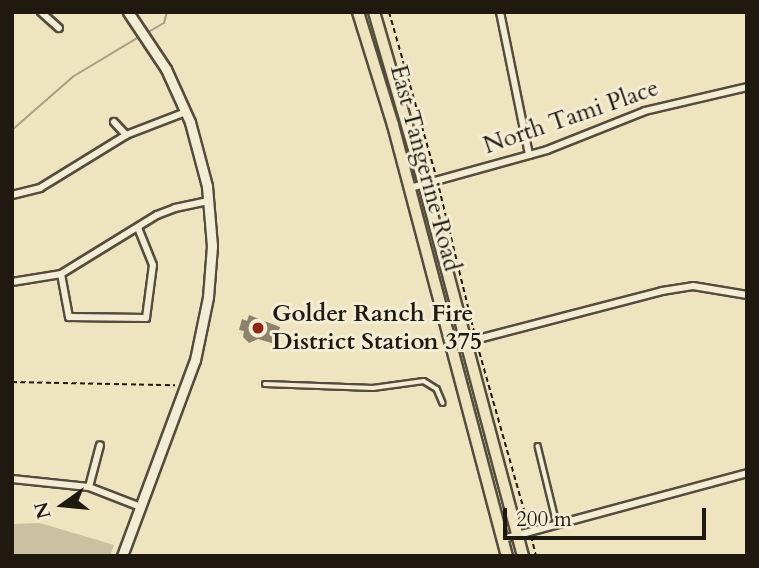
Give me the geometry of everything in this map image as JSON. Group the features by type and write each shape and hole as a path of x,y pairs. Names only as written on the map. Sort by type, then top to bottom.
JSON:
{"main road":[{"name":"East Tangerine Road","path":"358,12 410,188 507,556"},
{"name":"East Tangerine Road","path":"374,12 471,340 523,556"}],"street":[{"path":"41,12 59,28"},
{"path":"122,556 138,506 187,381 203,330 211,268 209,201 198,148 186,112 153,47 128,12"},
{"path":"500,12 529,155"},
{"name":"North Tami Place","path":"410,188 529,155 645,111 747,87"},
{"path":"12,195 40,188 126,135 186,112"},
{"path":"114,122 126,135"},
{"path":"12,282 61,274 174,208 209,201"},
{"path":"61,274 69,317 146,318 153,265 138,229"},
{"path":"451,345 662,291 693,286 747,295"},
{"path":"89,487 100,445"},
{"path":"503,539 747,473"},
{"path":"12,479 89,487 138,506"}],"lane":[{"path":"265,384 373,388 424,381 437,389 443,402"},
{"path":"538,446 557,524"}],"path":[{"path":"389,12 437,180 471,340 536,556"},
{"path":"12,382 176,385"}],"shaded area":[{"path":"40,523 114,545 110,556 12,556 12,524"}],"building":[{"path":"249,315 280,327 275,344 258,339 249,343 243,337 244,331 239,330 242,319 247,321"}],"waterway":[{"path":"150,31 164,23 167,12"},
{"path":"12,130 74,76 139,37"}],"place":[{"name":"Golder Ranch Fire District Station 375","path":"258,328"}]}
